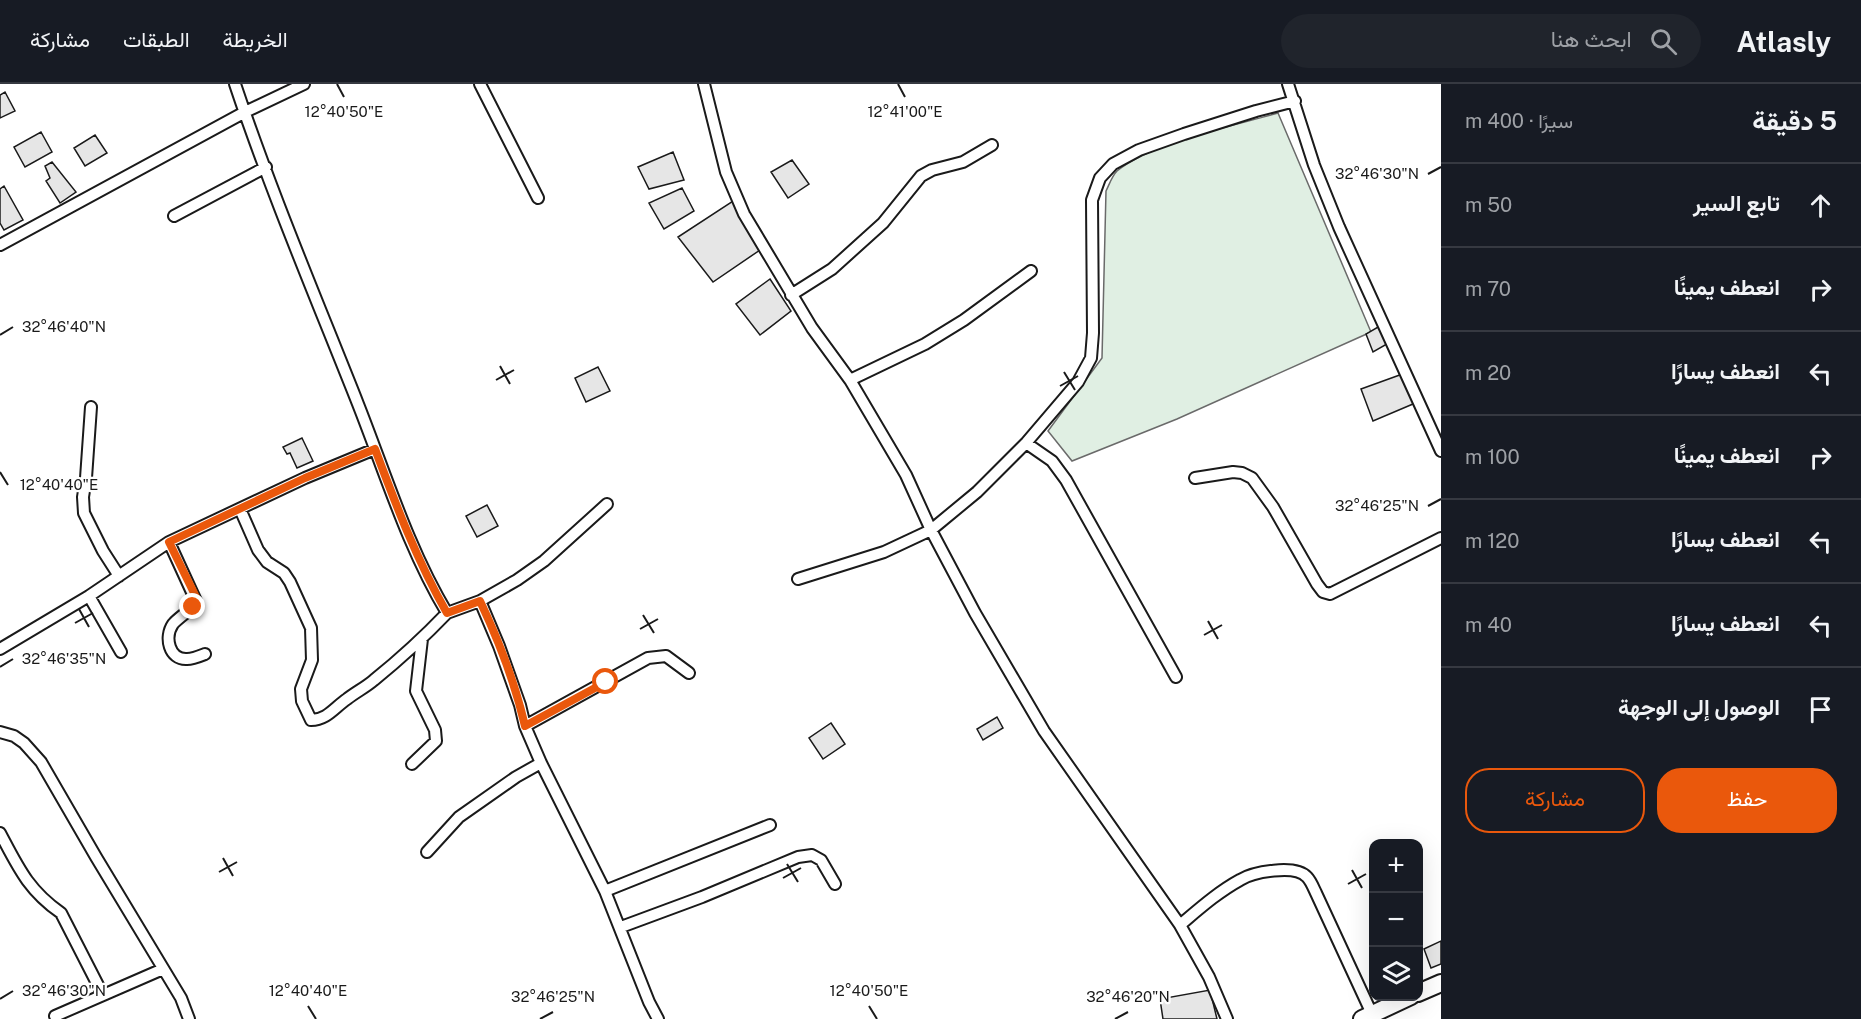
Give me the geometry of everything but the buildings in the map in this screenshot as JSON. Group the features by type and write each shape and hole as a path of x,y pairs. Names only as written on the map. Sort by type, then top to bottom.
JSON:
{"street":[{"path":"236,84 406,531 447,613"},
{"path":"0,245 245,112 304,84"},
{"path":"480,84 538,198"},
{"path":"704,84 726,172 744,214 791,295 850,380 906,475 931,530 975,613 1044,731 1179,925 1209,977 1227,1019"},
{"path":"1288,84 1314,165 1339,227 1437,433 1441,452"},
{"path":"798,579 884,552 931,530 977,492 1026,443 1078,382 1091,358 1094,333 1092,200 1100,178 1113,164 1139,150 1225,121 1295,101"},
{"path":"791,295 832,269 883,223 921,176 932,170 963,162 992,145"},
{"path":"174,216 266,167"},
{"path":"850,380 925,345 964,320 1031,271"},
{"path":"91,406 83,497 84,513 103,551 119,576"},
{"path":"1026,443 1052,462 1066,480 1176,677"},
{"path":"0,649 89,596 169,542 305,478 375,449"},
{"path":"1195,478 1233,472 1252,478 1273,507 1317,584 1323,592 1329,594 1441,538"},
{"path":"240,509 258,550 267,562 284,573 311,628 312,660 301,689 302,701 311,720 318,720 372,682 422,639 447,613 480,601 517,580 544,561 607,504"},
{"path":"169,542 196,601 193,607 172,625 169,633 170,650 175,656 187,660 205,654"},
{"path":"89,596 121,652"},
{"path":"480,601 499,646 525,726 540,763 605,891 649,1002 658,1019"},
{"path":"412,764 436,741 435,730 416,691 422,639"},
{"path":"525,726 648,658 666,656 689,673"},
{"path":"0,732 14,736 24,743 41,762 181,998 189,1019"},
{"path":"427,852 459,817 540,763"},
{"path":"605,891 770,825"},
{"path":"0,832 26,882 61,913 103,995"},
{"path":"621,927 702,897 798,857 812,855 821,860 835,884"},
{"path":"1179,925 1220,892 1243,878 1282,869 1296,871 1307,876 1316,894 1367,1017 1401,1001"},
{"path":"55,1016 163,969"},
{"path":"1423,991 1441,983"}],"green space":[{"path":"1278,113 1371,332 1177,419 1072,461 1048,431 1102,358 1106,191 1114,175 1132,161 1172,143"}],"route":[{"path":"193,607 196,597 169,542 305,478 375,449 406,531 447,613 480,601 499,646 525,726 606,682"}]}
